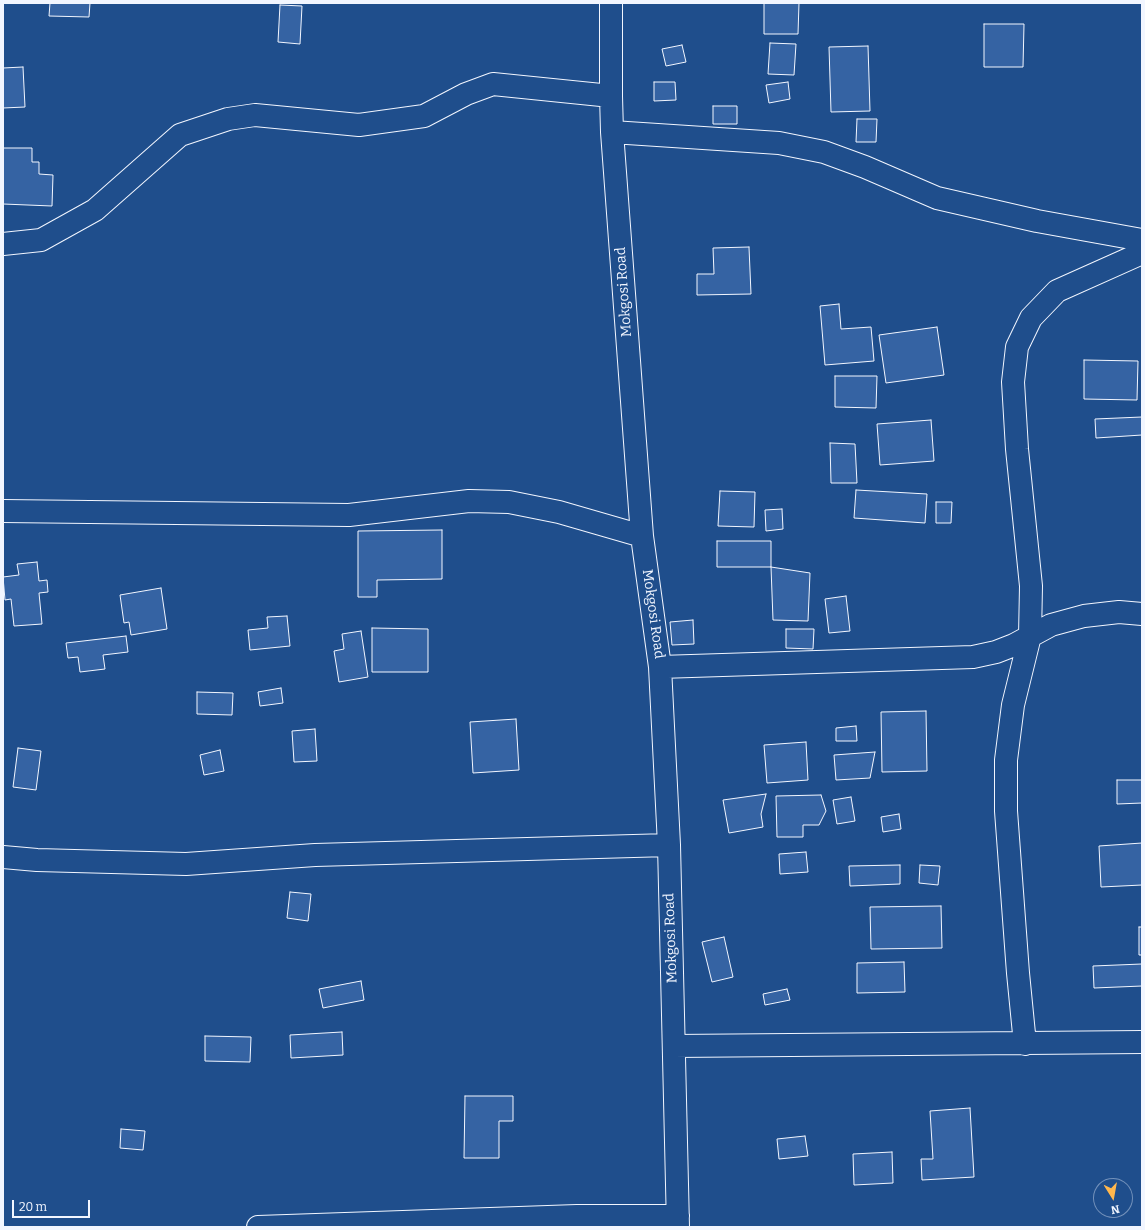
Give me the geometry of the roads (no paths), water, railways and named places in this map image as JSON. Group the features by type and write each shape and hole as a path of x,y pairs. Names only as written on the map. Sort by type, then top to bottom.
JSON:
{"street":[{"name":"Mokgosi Road","path":"612,3 612,132 642,536 660,667 669,845 678,1221"},
{"path":"3,244 41,240 95,210 180,135 228,119 255,115 359,125 424,116 466,94 493,84 611,96"},
{"path":"612,132 779,143 824,152 865,167 937,198 1037,221 1142,240"},
{"path":"1026,1044 1018,973 1006,812 1006,760 1013,705 1030,636 1031,586 1017,449 1013,382 1017,347 1031,318 1057,291 1142,253"},
{"path":"3,511 350,515 469,501 509,502 559,512 642,536"},
{"path":"660,667 973,657 996,652 1014,645 1051,625 1084,616 1119,612 1142,614"},
{"path":"3,857 37,860 186,864 315,855 669,845"},
{"path":"674,1046 1142,1042"},
{"path":"258,1227 573,1221 678,1221"}]}
